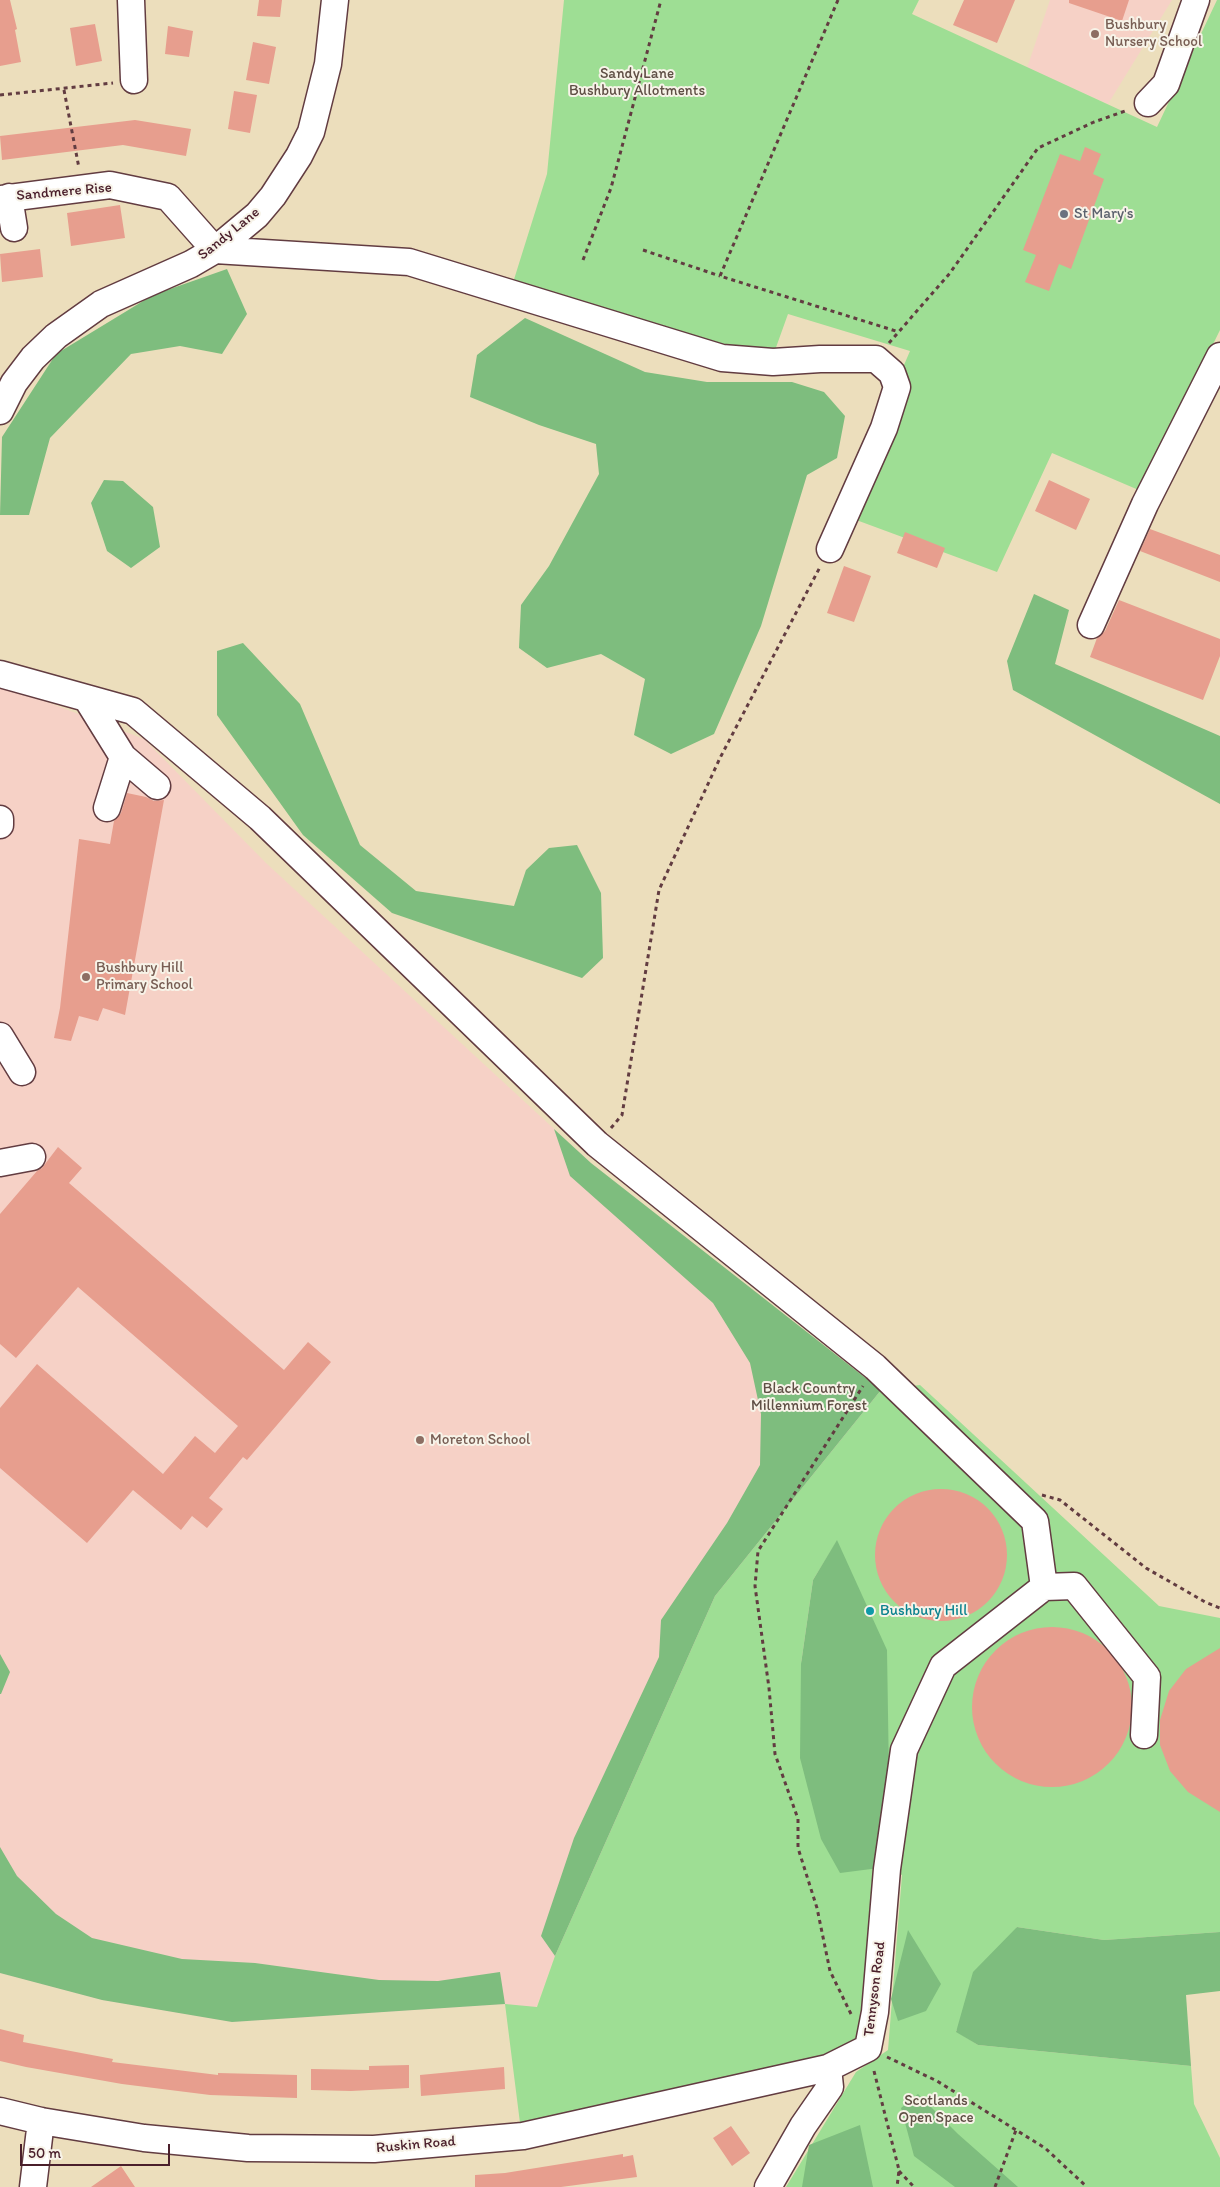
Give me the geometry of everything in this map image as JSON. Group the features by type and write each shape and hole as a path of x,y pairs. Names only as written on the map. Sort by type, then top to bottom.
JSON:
{"street":[{"path":"130,0 134,80"},
{"name":"Sandy Lane","path":"0,411 14,383 33,358 77,319 100,304 191,264 215,250 257,215 284,180 311,132 320,103 328,64 335,0"},
{"path":"1148,103 1166,84 1196,0"},
{"name":"Sandmere Rise","path":"14,228 5,198 110,185 168,197 215,250"},
{"path":"215,250 409,262 722,358 773,362 820,359 876,359 892,373 897,387 884,428 830,549"},
{"path":"1091,625 1145,504 1220,356"},
{"path":"0,674 133,711 260,818 597,1144 875,1367 1035,1521 1044,1587 1074,1586 1147,1677 1144,1735"},
{"path":"87,699 123,757 157,786"},
{"path":"107,808 123,757"},
{"path":"0,820 0,825"},
{"path":"0,1036 22,1072"},
{"path":"0,1163 32,1157"},
{"name":"Tennyson Road","path":"828,2068 868,2048 875,2012 888,1869 904,1750 942,1666 1044,1587"},
{"path":"768,2187 803,2126 830,2087 828,2068"},
{"name":"Ruskin Road","path":"0,2111 41,2121 144,2138 238,2147 374,2149 524,2136 828,2068"},
{"path":"33,2187 41,2121"}],"path":[{"path":"583,260 611,188 661,0"},
{"path":"720,276 838,0"},
{"path":"0,95 64,90 134,80"},
{"path":"64,90 76,148"},
{"path":"876,359 950,273 1038,148 1094,122 1148,103"},
{"path":"643,250 899,332"},
{"path":"597,1144 622,1115 659,890 720,758 830,549"},
{"path":"875,1367 758,1552 755,1586 770,1688 775,1754 798,1819 798,1848 816,1908 830,1970 868,2048 899,2170 897,2187"},
{"path":"1041,1494 1060,1500 1146,1568 1220,1608"},
{"path":"868,2048 937,2080 1046,2148 1087,2187"},
{"path":"995,2187 1016,2130"},
{"path":"899,2170 914,2187"}],"shaded area":[{"name":"Bushbury Nursery School","path":"1050,0 1172,0 1108,104 1027,68"},
{"name":"Moreton School","path":"0,684 144,739 266,863 591,1163 881,1390 555,1956 536,2008 505,2004 232,2022 102,2000 0,1973"}],"green space":[{"name":"Sandy Lane Bushbury Allotments","path":"564,0 919,0 912,14 1157,127 1217,0 1220,0 1220,330 1141,491 1052,453 997,572 840,514 910,351 788,314 774,353 718,348 511,289 547,174"},
{"path":"227,269 247,314 222,354 180,346 131,354 50,438 29,515 0,515 2,437 56,354 153,295"},
{"path":"525,318 645,372 707,382 792,382 824,392 845,416 837,458 807,475 761,626 714,734 671,754 634,735 645,679 601,654 547,668 519,648 521,605 549,566 599,474 596,444 539,425 470,397 477,355"},
{"path":"104,480 123,481 153,507 160,547 131,568 107,551 91,503"},
{"path":"1034,594 1069,610 1055,664 1220,736 1220,804 1013,690 1007,661"},
{"path":"243,643 300,704 360,845 416,891 514,906 526,870 549,848 577,845 601,893 603,958 582,978 392,913 303,835 217,715 217,651"},
{"name":"Black Country Millennium Forest","path":"554,1129 591,1163 881,1390 715,1596 555,1956 541,1936 574,1838 659,1657 661,1620 727,1523 760,1465 761,1414 750,1363 713,1303 570,1176"},
{"name":"Scotlands Open Space","path":"920,1385 1159,1606 1220,1618 1220,1932 1104,1940 1017,1927 956,2031 978,2045 1191,2066 1194,2104 1220,2158 1220,2187 786,2187 856,2072 888,2050 902,1875 880,1868 863,2047 520,2123 505,2004 537,2007 555,1956 715,1596 881,1390","holes":["837,1541 801,1664 813,1580"]},
{"path":"837,1540 887,1650 889,1777 879,1868 840,1873 821,1839 800,1758 801,1664 813,1580"},
{"path":"0,1654 10,1672 1,1694 0,1694"},
{"path":"0,1847 17,1876 56,1914 92,1938 182,1959 255,1963 379,1980 438,1981 500,1972 505,2004 232,2022 102,2000 0,1973"},
{"path":"1017,1927 1104,1940 1220,1932 1220,1991 1186,1995 1191,2066 978,2045 956,2032 973,1972"},
{"path":"908,1930 941,1984 926,2011 898,2021 891,1999"},
{"path":"918,2094 958,2134 1018,2187 955,2187 914,2156 901,2108"},
{"path":"860,2125 873,2187 802,2187 809,2145"}],"building":[{"path":"0,0 10,0 17,29 15,30 21,62 0,66"},
{"path":"259,0 282,0 280,17 257,16"},
{"path":"964,0 1015,0 997,43 953,25"},
{"path":"1069,0 1129,0 1122,21 1069,3"},
{"path":"95,24 102,61 76,66 70,28"},
{"path":"168,26 193,31 189,57 165,54"},
{"path":"253,42 276,47 269,84 246,80"},
{"path":"234,91 257,95 250,133 228,129"},
{"path":"135,120 191,129 186,156 123,145 2,160 0,136"},
{"name":"St Mary's","path":"1085,147 1101,154 1093,174 1104,179 1071,269 1059,264 1049,291 1025,282 1036,255 1023,250 1060,154 1080,161"},
{"path":"120,205 125,238 71,246 67,213"},
{"path":"40,249 43,277 2,282 0,254"},
{"path":"1049,480 1090,499 1076,530 1035,511"},
{"path":"1150,529 1220,555 1220,582 1140,551"},
{"path":"905,532 945,548 937,568 897,553"},
{"path":"844,566 871,576 854,622 827,613"},
{"path":"1119,600 1220,639 1220,656 1203,700 1090,657 1097,638 1105,631"},
{"path":"127,793 146,797 154,801 164,800 125,1015 103,1008 98,1021 79,1016 71,1041 54,1038 60,1008 79,839 110,844 114,821 121,813"},
{"path":"58,1147 82,1168 69,1183 284,1370 308,1342 331,1362 247,1460 243,1457 209,1498 223,1509 207,1528 192,1516 181,1530 133,1490 87,1543 0,1468 0,1408 37,1364 163,1474 195,1436 215,1453 238,1426 78,1287 16,1358 0,1344 0,1214 37,1171 42,1168"},
{"path":"941,1489 954,1490 966,1494 988,1508 1002,1530 1006,1542 1006,1568 1002,1580 988,1602 966,1616 954,1620 941,1621 928,1620 916,1616 894,1602 880,1580 876,1568 875,1555 876,1542 880,1530 894,1508 916,1494 928,1490"},
{"path":"1060,1627 1090,1636 1109,1650 1119,1662 1126,1676 1131,1691 1131,1723 1126,1738 1119,1752 1109,1764 1097,1774 1075,1784 1060,1787 1044,1787 1029,1784 1007,1774 985,1752 973,1723 972,1699 975,1684 985,1662 1007,1640 1036,1628"},
{"path":"1220,1648 1220,1812 1188,1792 1170,1771 1160,1745 1160,1720 1169,1691 1186,1669"},
{"path":"0,2029 24,2035 23,2042 113,2059 112,2062 218,2075 218,2073 297,2075 297,2098 210,2095 122,2084 0,2061"},
{"path":"409,2065 409,2088 351,2091 311,2090 311,2069 369,2070 369,2066"},
{"path":"504,2067 505,2089 421,2096 420,2075"},
{"path":"731,2126 750,2153 732,2166 713,2138"},
{"path":"623,2154 623,2157 633,2155 637,2177 561,2187 475,2187 475,2175 505,2173"},
{"path":"121,2166 135,2187 91,2187"}],"place":[{"name":"Bushbury Nursery School","path":"1095,34"},
{"name":"St Mary's","path":"1064,214"},
{"name":"Bushbury Hill Primary School","path":"86,977"},
{"name":"Moreton School","path":"420,1440"},
{"name":"Bushbury Hill","path":"870,1611"}]}
